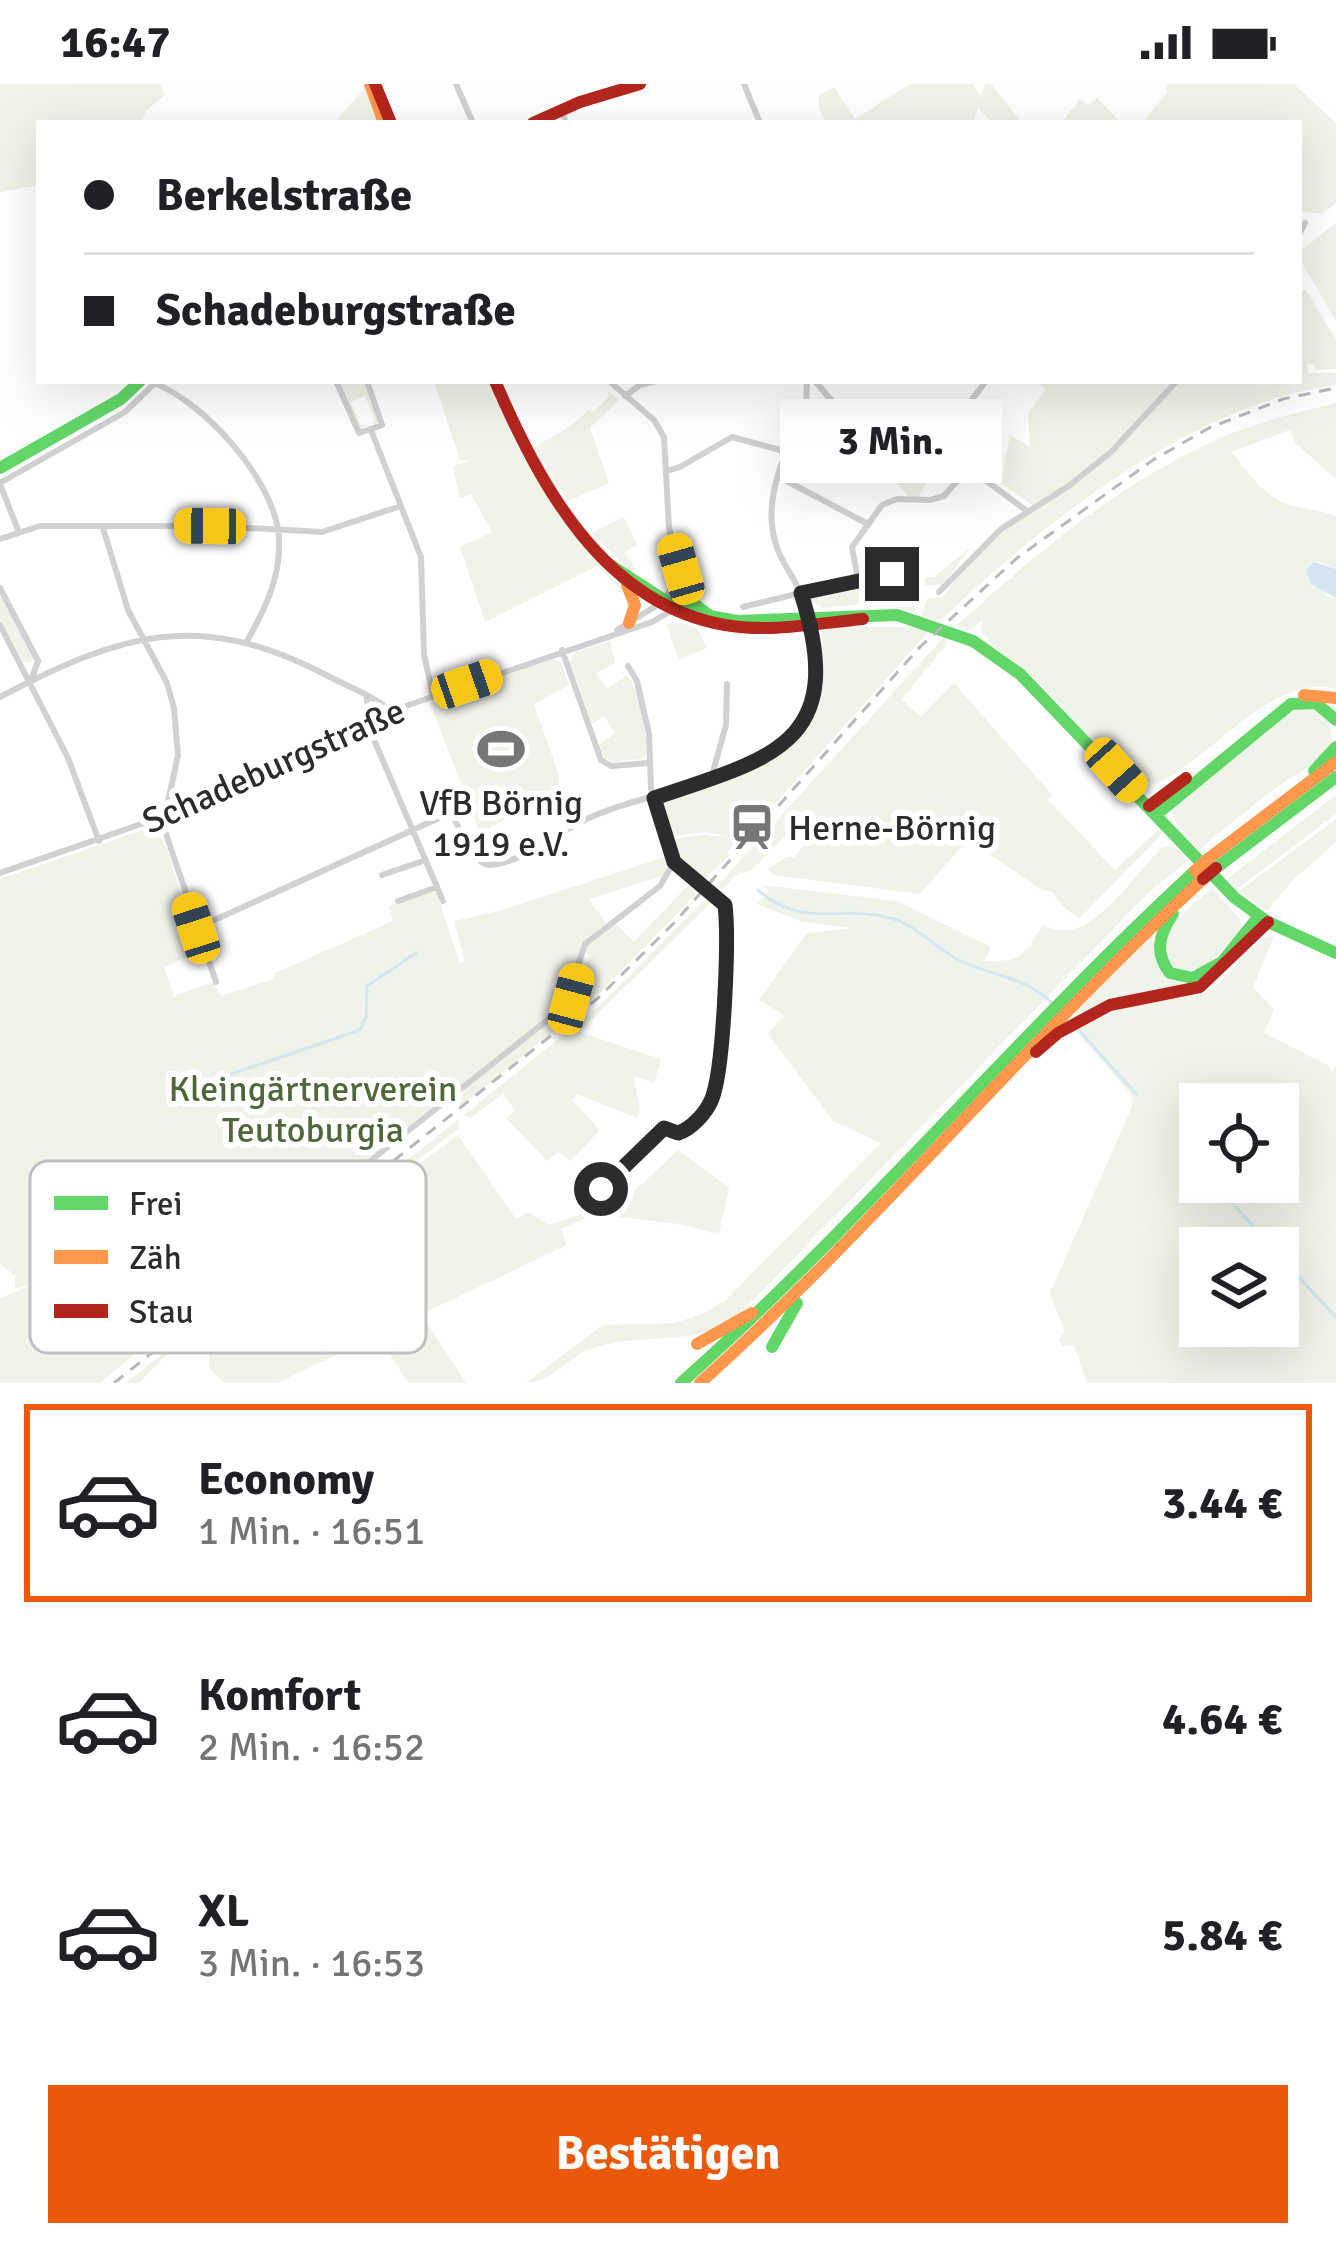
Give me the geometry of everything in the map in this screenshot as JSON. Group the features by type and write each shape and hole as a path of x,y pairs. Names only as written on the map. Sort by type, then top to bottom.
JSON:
{"main road":[{"path":"372,84 387,120"},
{"path":"564,116 598,92 640,84"},
{"path":"0,468 150,384"},
{"path":"497,384 546,481 627,584 667,606 730,626 809,619"},
{"path":"609,564 667,606 710,616 737,621 885,615 951,631 1008,664 1219,883 1263,919 1336,953"},
{"path":"627,584 635,605 629,623"},
{"path":"685,590 710,616"},
{"path":"1153,810 1290,700 1313,694 1336,698"},
{"path":"1153,810 1291,704 1312,701 1330,710 1336,720"},
{"path":"681,1383 788,1287 1212,864 1336,747"},
{"path":"1280,802 1336,762"},
{"path":"1212,864 1336,776"},
{"path":"1199,878 1159,933 1157,950 1171,972 1186,978 1209,972 1263,919"},
{"path":"700,1383 839,1253 992,1088 1008,1080 1046,1042 1064,1013 1200,987 1263,919"},
{"path":"772,1346 793,1308 827,1274 839,1253"},
{"path":"697,1344 737,1324 788,1287"}],"street":[{"path":"456,84 472,120"},
{"path":"744,84 759,120"},
{"path":"1302,228 1305,223"},
{"path":"18,532 0,483 125,412 152,384"},
{"path":"157,384 204,414 266,496 278,532 273,589 246,643"},
{"path":"337,384 356,431 371,430 382,421 368,384"},
{"path":"611,384 662,430 669,528 685,590 667,606"},
{"path":"625,396 644,384"},
{"path":"805,429 811,384"},
{"path":"814,384 842,413"},
{"path":"938,445 984,384"},
{"path":"939,592 984,543 1111,452 1174,384"},
{"path":"196,928 411,828 452,815 476,856 491,865 592,817 752,765 781,748 804,719 816,675 809,619 773,536 771,508 784,452 805,429 842,413 889,409 1028,511"},
{"path":"371,430 422,557 424,654 433,695"},
{"path":"666,471 732,437 784,452"},
{"path":"859,580 851,551 866,523 886,502 944,496 969,467"},
{"path":"778,476 866,523"},
{"path":"0,539 40,526 333,530 400,506"},
{"path":"103,528 117,580 142,640 167,682 178,733 176,777 162,816 216,982"},
{"path":"667,606 681,569"},
{"path":"743,608 884,573 898,575"},
{"path":"0,588 38,661 31,681"},
{"name":"Schadeburgstraße","path":"613,632 667,606"},
{"name":"Schadeburgstraße","path":"0,871 100,841 162,816 391,711 652,622 667,606"},
{"path":"0,625 68,758 100,841"},
{"path":"0,697 98,649 181,636 246,643 295,659 391,711"},
{"path":"562,650 601,760 611,766 650,763"},
{"path":"592,1199 657,1133 664,1128 685,1132 712,1098 727,957 725,905 674,862 654,798 649,734 637,681 628,666"},
{"path":"711,779 724,739 727,684"},
{"path":"367,697 367,721 443,901"},
{"path":"382,875 426,860"},
{"path":"370,1161 565,1006 586,944 655,891 674,862"},
{"path":"398,901 437,887"}],"green space":[{"path":"0,84 160,84 165,95 142,120 36,120 36,186 0,192"},
{"path":"363,84 368,84 381,120 337,120 364,89"},
{"path":"910,84 973,84 981,97 985,84 991,84 1020,120 989,120 978,108 974,120 825,120 819,95 834,87 855,119"},
{"path":"1166,84 1294,84 1336,123 1336,203 1322,214 1302,211 1302,120 1144,120 1167,93"},
{"path":"1097,98 1118,120 1063,120 1080,99 1088,105"},
{"path":"1336,223 1336,321 1302,263 1302,250"},
{"path":"1302,290 1336,340 1336,369 1315,370 1314,364 1307,364 1308,373 1336,373 1336,385 1283,396 1175,442 1073,508 941,620 921,615 928,598 943,597 970,560 1009,525 1079,482 1142,424 1176,384 1302,384"},
{"path":"339,384 365,384 380,423 372,424 375,420 365,396 351,402 361,425 366,425 360,430"},
{"path":"435,384 492,384 522,447 520,453 592,554 631,599 597,566 485,622 460,547 492,532 471,494 459,495 453,466 470,461 460,460"},
{"path":"1039,384 1171,384 1091,466 1032,505 1001,483 1010,435 1030,447 1028,414 1046,389"},
{"path":"608,391 619,400 590,428 609,483 568,501 534,447 589,410 593,412"},
{"path":"1336,403 1336,479 1296,444 1290,430 1232,452 1272,496 1336,517 1336,569 1320,562 1310,564 1327,596 1336,598 1336,689 1312,687 1265,705 1155,785 1103,752 1030,674 986,637 981,631 983,619 970,630 956,626 1073,527 1136,483 1235,432"},
{"path":"908,429 941,454 918,498 909,497 896,483 904,466 892,455"},
{"path":"624,517 637,545 625,552 635,570 631,572 591,533"},
{"path":"971,547 943,585 898,586 891,578 934,577"},
{"path":"884,576 894,587 925,591 915,612 872,603 822,608 810,600 884,582"},
{"path":"0,593 33,657 30,663 23,662 0,619"},
{"path":"666,624 697,628 707,648 679,660"},
{"path":"830,626 929,631 739,844 734,841 738,846 704,880 680,856 672,839 728,837 706,832 671,836 662,804 753,771 792,744 813,709 822,633"},
{"path":"944,637 948,638 945,646 902,699 921,717 954,683 1052,795 1047,799 1115,870 1159,829 1163,833 1079,919 1053,892 1042,890 975,844 961,847 920,894 773,875 768,869 795,857 807,840 794,827 752,870 714,889"},
{"path":"610,641 615,663 596,673 607,689 626,675 637,691 647,752 641,759 612,762 605,758 599,745 615,733 604,716 592,724 570,662 575,652"},
{"path":"553,659 561,662 569,685 534,704 559,776 559,791 480,833 430,703"},
{"path":"1304,706 1317,710 1330,725 1327,752 1199,850 1176,823 1171,807 1270,725"},
{"path":"1336,795 1336,814 1237,889 1228,878"},
{"path":"1336,819 1336,842 1267,911 1239,891"},
{"name":"Kleingärtnerverein Teutoburgia","path":"149,828 159,833 199,952 164,967 174,996 213,982 221,996 274,979 273,974 393,921 389,906 436,891 460,964 465,961 454,921 503,910 668,856 665,875 589,899 606,923 584,943 564,1004 364,1161 30,1161 30,1284 15,1289 15,1276 0,1263 0,879"},
{"path":"1163,847 1175,847 1187,861 1146,895 738,1316 695,1335 604,1345 582,1353 544,1379 526,1383 603,1325 675,1323 727,1299 881,1143 833,1121 768,1034 784,1015 759,1000 807,933 850,928 802,922 757,904 769,892 763,885 897,901 991,947 985,961 1007,960 1026,950 1043,924 1060,930 1093,920"},
{"path":"692,881 702,888 602,991 459,1108 466,1088 571,1003 582,966 590,959 585,952 590,942 614,922 634,942"},
{"path":"1212,888 1240,919 1242,929 1206,967 1182,971 1168,961 1164,939"},
{"path":"709,896 714,900 579,1032 661,1059 654,1083 634,1076 637,1118 577,1094 572,1101 600,1130 570,1161 558,1152 547,1161 506,1118 515,1110 503,1094 471,1118 464,1115 599,1006"},
{"path":"1153,935 1157,960 1168,973 1203,978 1197,985 1077,1017 1074,1013"},
{"path":"1274,936 1253,987 1274,1010 1264,1033 1329,1066 1331,1073 1336,1066 1336,1383 1087,1383 1074,1345 1062,1346 1059,1339 1065,1332 1050,1293 1132,1107 1132,1096 1078,1033 1071,1032 1123,1008 1202,994 1263,937"},
{"path":"459,1119 458,1129 417,1161 406,1161"},
{"path":"458,1135 516,1219 528,1212 549,1225 596,1209 611,1213 678,1150 729,1188 719,1234 595,1214 561,1229 567,1245 426,1312 423,1161"},
{"path":"30,1286 30,1353 136,1353 100,1383 0,1383 0,1298"},
{"path":"426,1322 466,1383 408,1383 389,1353 426,1353"},
{"path":"164,1353 169,1353 139,1383 126,1383"},
{"path":"209,1353 340,1353 277,1383 224,1383 209,1367"}],"shaded area":[{"path":"1314,562 1336,569 1336,598 1311,584 1306,570"}],"waterway":[{"path":"758,890 775,902 807,913 891,918 954,957 1022,983 1054,1005"},
{"path":"261,1064 360,1030 366,1017 367,986 416,953"},
{"path":"1078,1029 1136,1094"},
{"path":"193,1087 257,1065"},
{"path":"1232,1203 1254,1227"},
{"path":"1299,1277 1336,1317"}],"railway":[{"path":"393,1161 597,999 673,924 920,647 1017,558 1153,460 1209,428 1283,399 1336,388"},
{"path":"114,1383 152,1353"}],"traffic: fast":[{"path":"0,468 121,399 137,384"},
{"path":"609,564 675,607 710,616 737,621 897,615 973,641 1020,674 1235,898 1268,922 1336,953"},
{"path":"685,590 709,615"},
{"path":"1157,814 1291,704 1316,703 1336,720"},
{"path":"1314,771 1336,747"},
{"path":"1216,868 1336,777"},
{"path":"681,1383 813,1258 1195,871"},
{"path":"1173,914 1162,936 1162,958 1170,973 1193,978 1222,962 1259,916"},
{"path":"772,1347 797,1303"}],"traffic: slow":[{"path":"370,84 383,120"},
{"path":"627,585 635,605 629,623"},
{"path":"1304,695 1336,698"},
{"path":"1208,859 1336,762"},
{"path":"1195,871 1208,859"},
{"path":"700,1383 829,1260 1075,1003 1203,879"},
{"path":"697,1344 752,1313"}],"traffic: jam":[{"path":"375,84 390,120"},
{"path":"540,120 640,84"},
{"path":"496,384 555,498 610,566 644,593 682,613 725,625 759,628 863,619"},
{"path":"1149,806 1186,778"},
{"path":"1203,879 1216,868"},
{"path":"1036,1052 1058,1033 1110,1005 1200,987 1268,922"}],"place":[{"name":"VfB Börnig 1919 e.V.","path":"501,749"},
{"name":"Herne-Börnig","path":"752,827"}],"route":[{"path":"601,1189 664,1128 685,1132 712,1098 727,957 725,905 674,862 654,798 752,765 781,748 804,719 814,691 814,635 801,593 892,574"}]}
